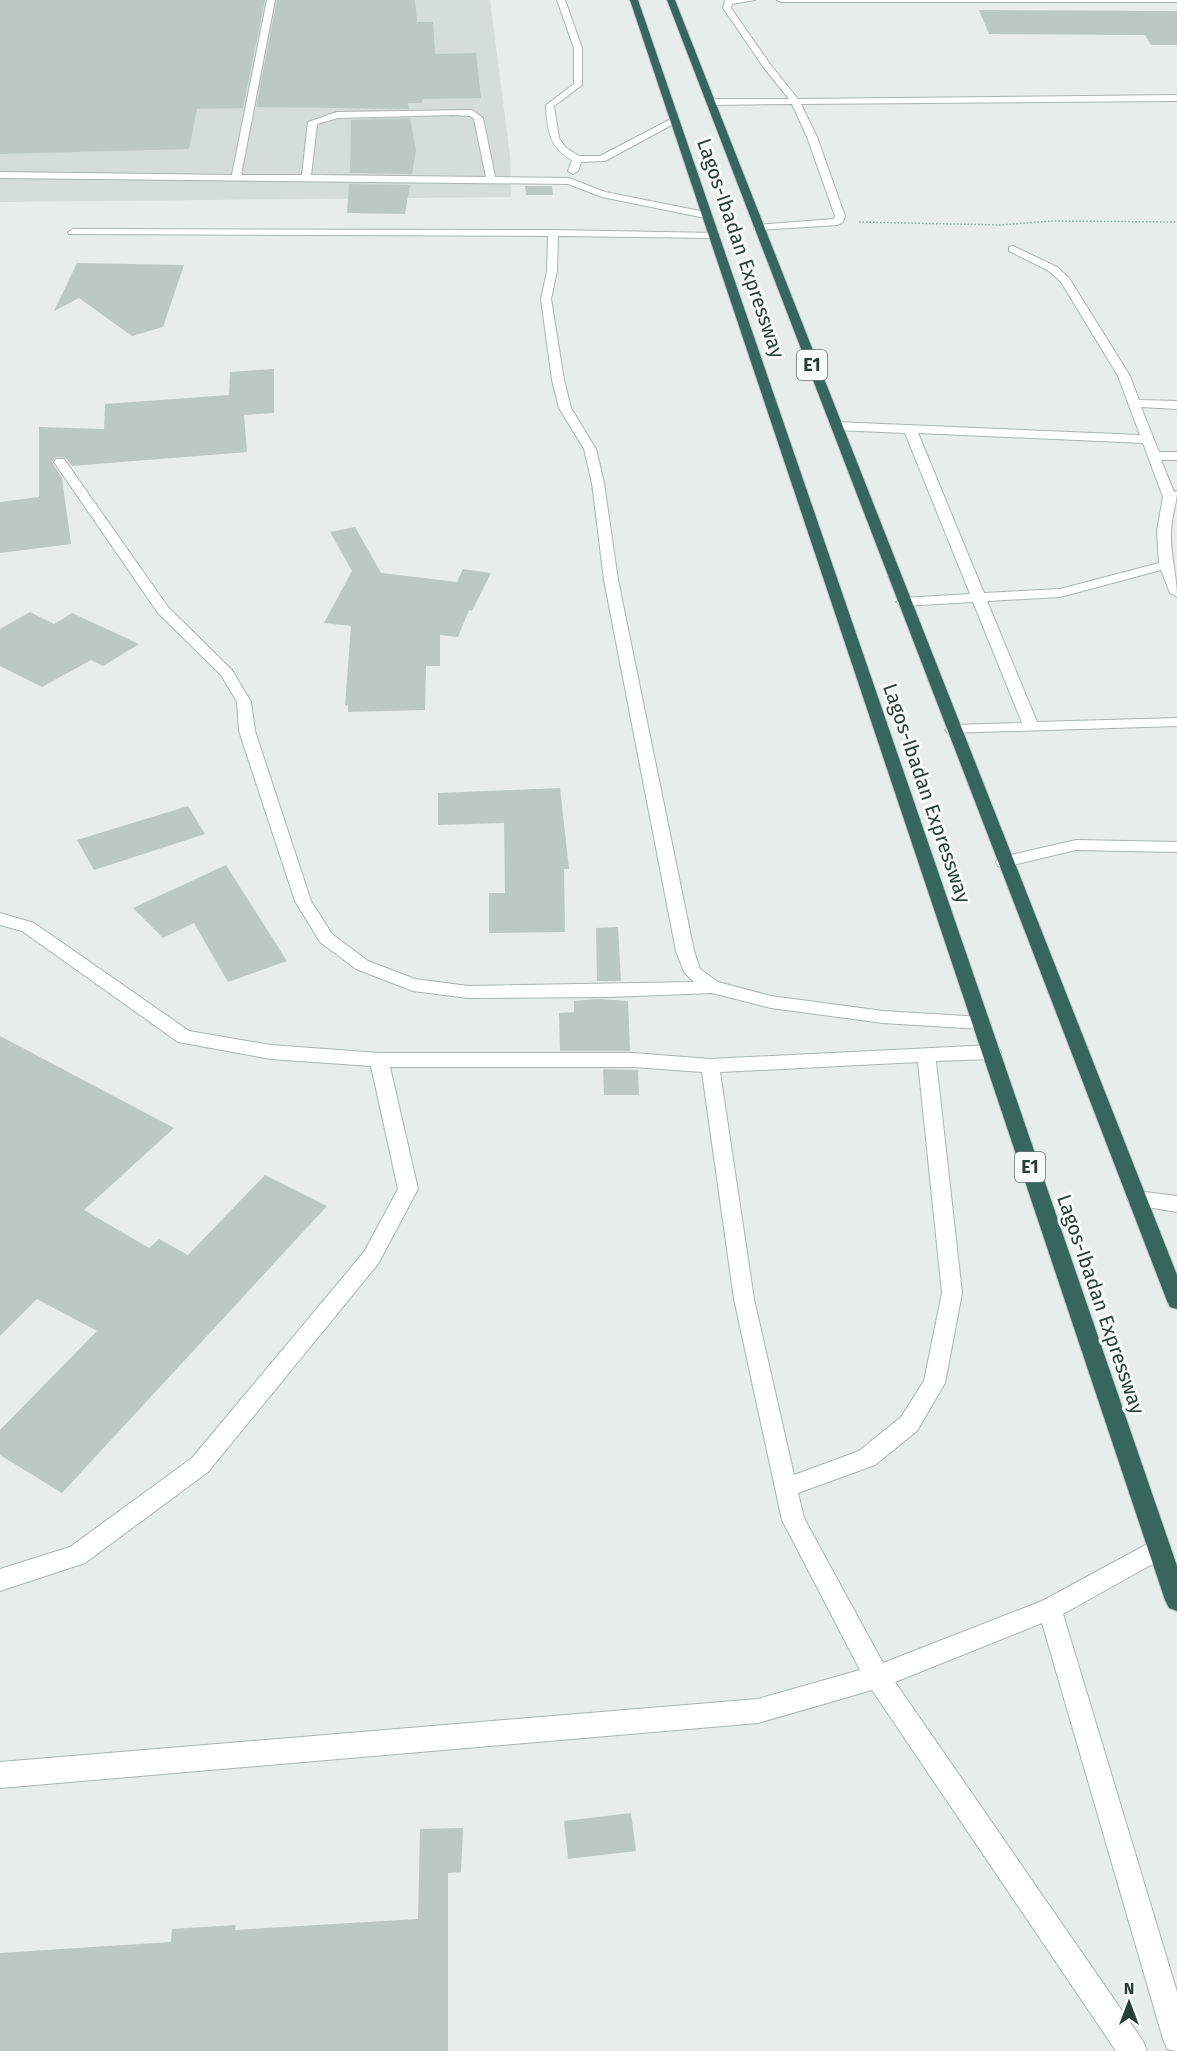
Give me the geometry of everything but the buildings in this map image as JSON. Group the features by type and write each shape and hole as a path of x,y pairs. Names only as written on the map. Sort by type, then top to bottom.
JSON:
{"highway":[{"name":"Lagos-Ibadan Expressway","path":"634,0 705,215 1177,1600"},
{"name":"Lagos-Ibadan Expressway","path":"671,0 1004,862 1177,1301"}],"street":[{"path":"236,178 271,0"},
{"path":"561,0 578,48 578,85 550,105 555,142 567,154 577,159 602,159 674,122"},
{"path":"751,0 728,2 727,8 767,66 795,101 812,137 840,216 838,222 758,227"},
{"path":"770,0 1177,0"},
{"path":"710,102 1177,98"},
{"path":"306,178 313,122 322,117 453,112 472,113 478,118 491,180"},
{"path":"569,181 577,159"},
{"path":"0,176 569,181 602,194 705,215"},
{"path":"74,232 712,235"},
{"path":"553,233 552,271 546,299 558,380 565,408 590,449 598,483 611,580 686,951 693,972 712,987"},
{"path":"1013,249 1053,269 1065,280 1124,376 1146,439 1173,496 1166,565 1177,593"},
{"path":"1133,403 1177,405"},
{"path":"836,426 1146,439"},
{"path":"910,429 1031,727"},
{"path":"1153,456 1177,456"},
{"path":"60,462 164,610 227,673 243,702 247,731 303,901 326,938 362,965 413,985 468,992 609,991 712,987 771,1002 883,1017 982,1023"},
{"path":"903,602 1060,593 1166,565"},
{"path":"953,730 1177,722"},
{"path":"1004,862 1076,845 1177,847"},
{"path":"0,919 28,927 184,1037 271,1052 379,1060 633,1060 710,1066 992,1052"},
{"path":"786,1488 867,1458 909,1424 934,1383 952,1293 926,1055"},
{"path":"0,1580 77,1555 200,1465 371,1258 408,1189 400,1145 379,1060"},
{"path":"710,1066 744,1299 793,1520 877,1677 1133,2051"},
{"path":"1137,1198 1177,1204"},
{"path":"0,1775 758,1711 877,1677 1050,1609 1159,1549"},
{"path":"1050,1609 1177,2039"}],"path":[{"path":"838,222 1001,225 1051,221 1177,222"}],"shaded area":[{"path":"0,0 490,0 510,156 511,197 0,202"}]}
